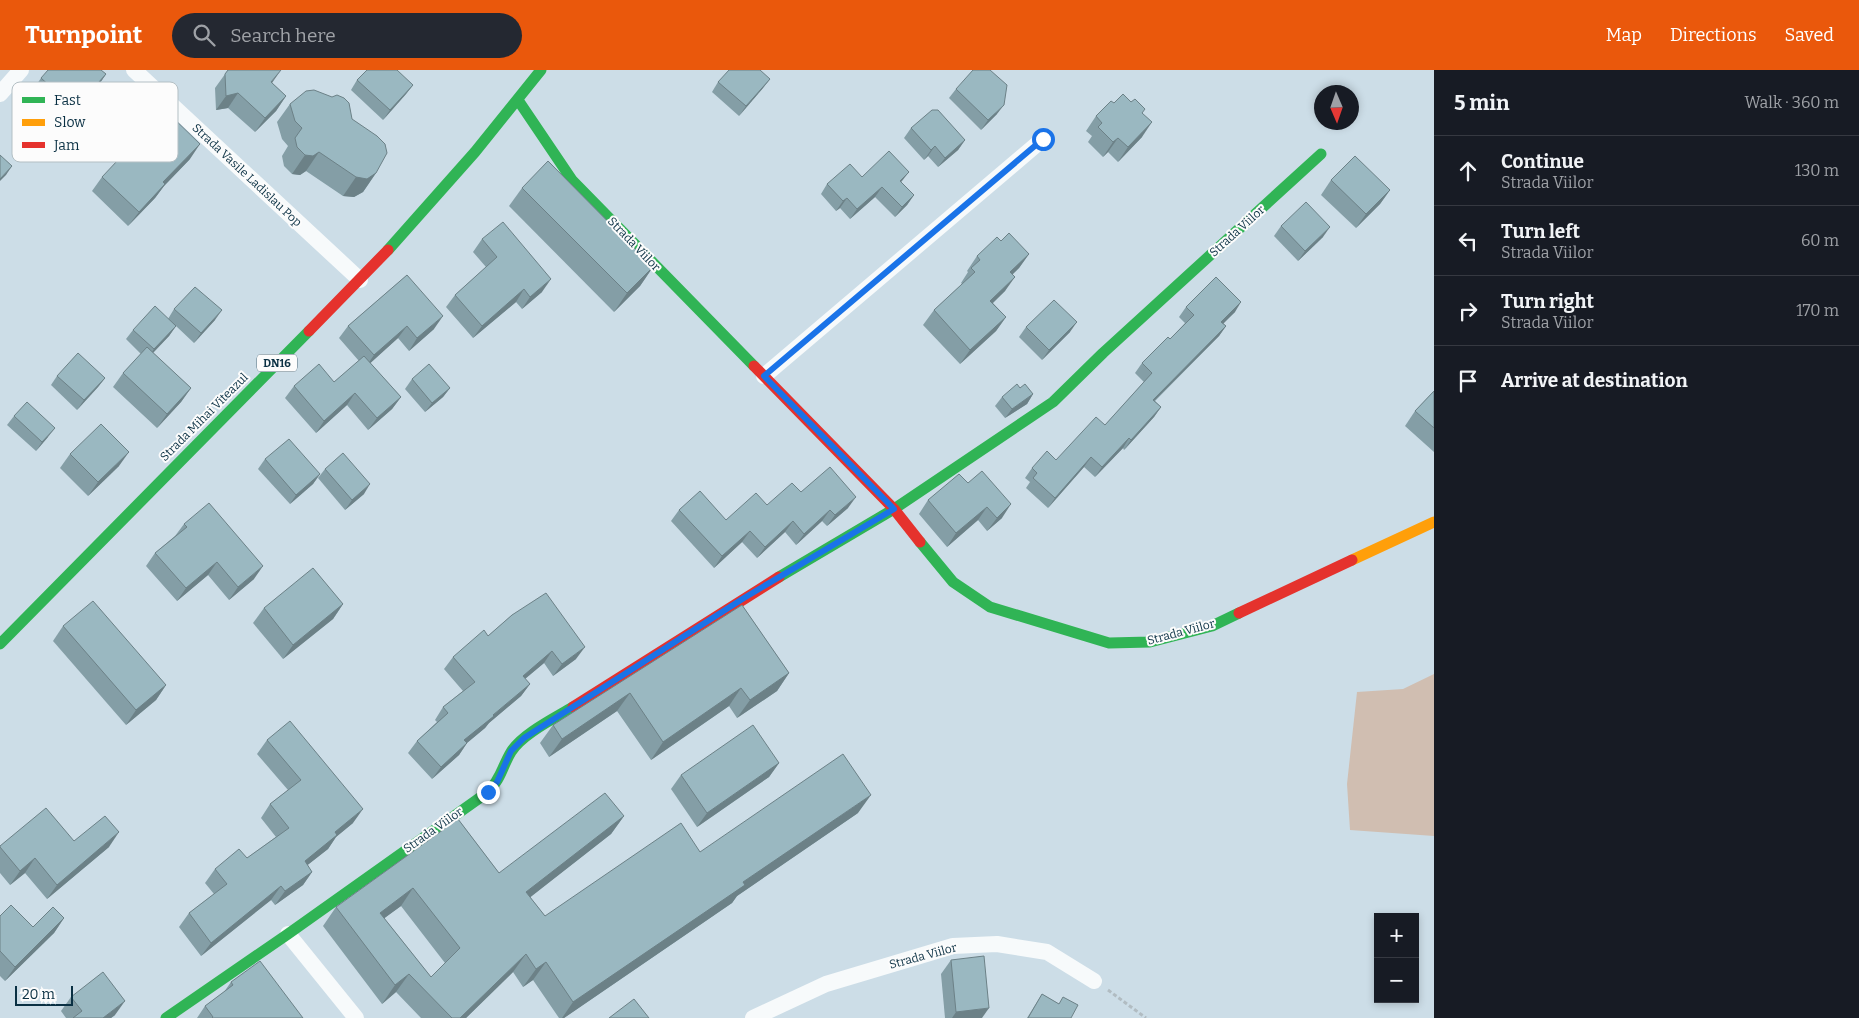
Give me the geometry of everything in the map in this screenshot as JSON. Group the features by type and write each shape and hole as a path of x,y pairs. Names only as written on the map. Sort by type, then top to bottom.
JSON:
{"main road":[{"name":"Strada Mihai Viteazul","path":"0,644 360,280 441,193 541,70"},
{"name":"Strada Viilor","path":"518,100 528,118 572,180 894,509 953,582 990,607 1109,643 1150,642 1212,626 1434,522"},
{"name":"Strada Viilor","path":"166,1018 488,792 497,782 511,751 524,738 744,598 894,509 1053,402 1103,353 1321,154"}],"street":[{"path":"0,94 21,70"},
{"name":"Strada Vasile Ladislau Pop","path":"134,70 147,82"},
{"name":"Strada Vasile Ladislau Pop","path":"178,111 360,280"},
{"path":"764,376 1043,139"},
{"path":"288,934 356,1018"},
{"name":"Strada Viilor","path":"753,1018 826,984 953,946 997,944 1047,952 1094,980"}],"path":[{"path":"1094,980 1146,1018"}],"shaded area":[{"path":"1434,674 1434,836 1350,830 1347,784 1357,692 1403,689"}],"building":[{"path":"48,70 101,70 106,74 99,82 45,82 41,78"},
{"path":"228,70 281,70 271,82 286,96 265,118 238,93 226,96 225,74"},
{"path":"367,70 397,70 413,85 390,110 357,80"},
{"path":"729,70 760,70 770,79 746,106 718,82"},
{"path":"973,70 990,70 1007,85 1004,105 988,120 956,89"},
{"path":"314,90 332,97 337,95 344,98 349,103 352,119 377,136 385,144 387,153 376,173 367,179 356,177 319,152 313,156 305,155 297,147 295,138 302,128 295,121 290,104 306,91"},
{"path":"1123,94 1131,102 1135,99 1145,109 1142,113 1152,122 1128,147 1118,138 1113,142 1098,127 1102,123 1096,116 1111,101 1114,103"},
{"path":"932,110 938,110 965,140 945,158 935,146 931,150 911,128"},
{"path":"178,123 200,144 163,182 165,184 139,212 102,177 116,162 178,162"},
{"path":"889,151 909,172 900,181 914,195 902,207 882,187 857,209 847,198 843,201 827,184 850,164 862,177"},
{"path":"0,155 12,166 0,179"},
{"path":"1355,156 1390,190 1366,214 1331,180"},
{"path":"548,161 653,267 627,293 522,188"},
{"path":"1306,202 1330,227 1305,251 1281,226"},
{"path":"503,222 551,279 530,297 524,289 482,326 455,295 497,257 482,239"},
{"path":"1009,233 1029,254 1010,272 1015,277 990,301 1006,317 970,350 934,310 975,272 971,268 980,260 977,256 997,237 1001,241"},
{"path":"407,275 443,316 417,338 407,326 374,355 348,326"},
{"path":"1216,277 1241,302 1221,322 1226,326 1153,400 1161,407 1131,440 1129,438 1102,467 1091,457 1055,498 1033,478 1037,473 1032,468 1047,451 1056,460 1096,417 1105,425 1152,373 1142,363 1194,315 1186,307"},
{"path":"195,287 222,310 201,333 174,309"},
{"path":"1054,300 1077,322 1049,350 1026,327"},
{"path":"155,306 176,326 154,349 133,330"},
{"path":"147,347 191,388 167,414 123,373"},
{"path":"78,353 105,378 84,400 57,376"},
{"path":"364,356 401,397 377,418 355,393 324,421 294,386 319,364 334,382"},
{"path":"429,364 450,388 432,403 412,379"},
{"path":"1017,384 1020,388 1025,384 1033,394 1012,409 1002,397"},
{"path":"1434,391 1434,428 1415,411"},
{"path":"27,402 55,428 42,442 14,416"},
{"path":"101,424 129,452 98,482 70,454"},
{"path":"289,439 320,474 296,495 265,459"},
{"path":"343,453 370,484 352,500 325,469"},
{"path":"830,467 856,497 835,515 830,510 804,534 793,521 765,547 750,531 722,556 679,510 700,491 726,520 756,493 767,505 792,483 801,492"},
{"path":"982,471 1011,504 997,518 987,507 956,533 928,500 959,474 968,483"},
{"path":"209,503 263,566 238,587 217,562 186,588 155,553 187,527 184,524"},
{"path":"313,568 343,604 293,645 264,608"},
{"path":"546,593 585,647 562,664 552,651 523,676 530,684 464,740 467,743 441,767 417,741 448,713 443,707 475,682 453,657 484,630 488,636 512,615"},
{"path":"93,601 166,685 136,710 63,626"},
{"path":"742,605 789,673 750,700 741,688 663,742 630,693 562,739 553,725"},
{"path":"290,721 363,809 335,832 337,835 305,861 312,872 285,891 281,886 211,943 189,913 227,884 215,869 239,849 247,858 289,828 270,804 301,780 267,740"},
{"path":"753,725 779,763 707,813 681,775"},
{"path":"843,754 871,795 743,882 745,885 573,1002 546,962 536,969 526,954 460,1018 452,1018 409,974 395,985 336,907 458,819 499,873 605,793 624,816 526,892 545,916 681,823 700,852","holes":["413,888 460,948 431,977 380,913"]},
{"path":"46,808 74,841 105,816 119,832 57,885 35,858 20,871 0,847"},
{"path":"11,905 33,927 53,907 64,918 15,967 0,951 0,916"},
{"path":"984,956 989,1008 956,1012 951,960"},
{"path":"260,961 303,1018 212,1018 205,1006 233,985 231,982"},
{"path":"103,972 125,1001 103,1018 73,1018 82,1011 71,997"},
{"path":"1042,994 1059,1004 1063,997 1078,1005 1071,1018 1028,1018"},
{"path":"634,999 649,1018 609,1018"}],"traffic: fast":[{"path":"388,250 475,152 541,70"},
{"path":"518,100 572,180 754,366"},
{"path":"779,577 894,509 1053,402 1103,353 1321,154"},
{"path":"0,644 309,331"},
{"path":"920,542 953,582 990,607 1109,643 1150,642 1212,626 1239,613"},
{"path":"166,1018 488,792 496,782 516,745 539,727 573,707"}],"traffic: slow":[{"path":"1352,560 1434,522"}],"traffic: jam":[{"path":"309,331 388,250"},
{"path":"754,366 894,509 920,542"},
{"path":"1239,613 1352,560"},
{"path":"573,707 779,577"}],"route":[{"path":"488,792 497,782 511,751 524,738 744,598 894,509 764,376 1043,139"}]}
